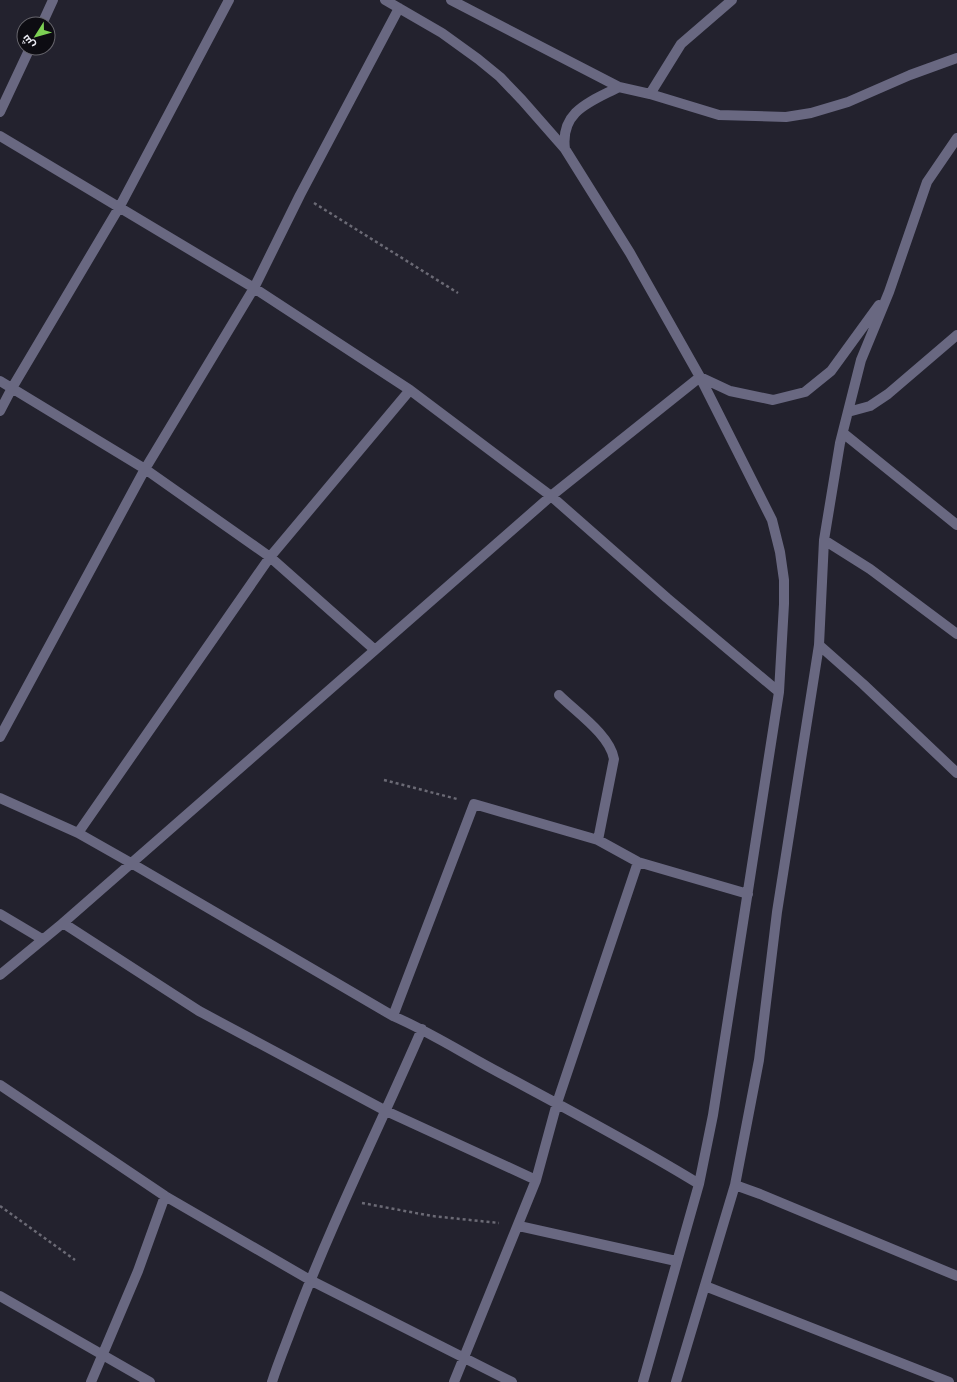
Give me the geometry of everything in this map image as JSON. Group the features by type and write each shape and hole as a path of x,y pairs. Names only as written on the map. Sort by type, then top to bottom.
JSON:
{"street":[{"path":"46,16 53,0"},
{"path":"0,411 12,388 120,206 230,0"},
{"path":"385,0 442,33 500,78 565,149 630,253 700,377 772,520 780,552 784,604 779,692 713,1115 699,1184 643,1382"},
{"path":"452,0 619,87 650,94 718,115 786,117 811,113 848,102 910,75 957,58"},
{"path":"650,94 681,44 732,0"},
{"path":"0,737 145,469 254,288 300,195 399,8"},
{"path":"0,112 26,56"},
{"path":"565,149 563,136 566,126 572,116 581,107 619,87"},
{"path":"0,136 120,206 254,288 410,390 551,496 666,598 779,692"},
{"path":"676,1382 734,1185 759,1060 777,912 819,645 824,540 843,433 861,360 889,292 927,182 956,140"},
{"path":"700,377 730,391 773,400 805,392 831,371 889,292"},
{"path":"848,412 870,406 888,394 957,335"},
{"path":"0,975 63,923 551,496 700,377"},
{"path":"0,381 145,469 270,557 375,650"},
{"path":"78,833 270,557 410,390"},
{"path":"843,433 957,524"},
{"path":"824,540 870,569 957,633"},
{"path":"819,645 863,684 957,773"},
{"path":"559,695 602,735 612,750 614,758 598,840"},
{"path":"0,798 78,833 393,1016 422,1028 500,1073 637,1146 699,1184"},
{"path":"393,1016 474,804 598,840 638,862 748,894"},
{"path":"454,1382 536,1180 557,1103 638,862"},
{"path":"0,914 42,939"},
{"path":"63,923 200,1011 386,1111 536,1180"},
{"path":"272,1382 310,1280 344,1199 386,1111 422,1028"},
{"path":"0,1085 165,1196 310,1280 512,1382"},
{"path":"734,1185 760,1194 957,1276"},
{"path":"92,1382 138,1271 165,1196"},
{"path":"518,1226 676,1262"},
{"path":"705,1286 949,1382"},
{"path":"0,1296 150,1382"}],"path":[{"path":"300,195 458,293"},
{"path":"384,780 474,804"},
{"path":"344,1199 380,1208 518,1226"},
{"path":"0,1206 75,1260"}]}
